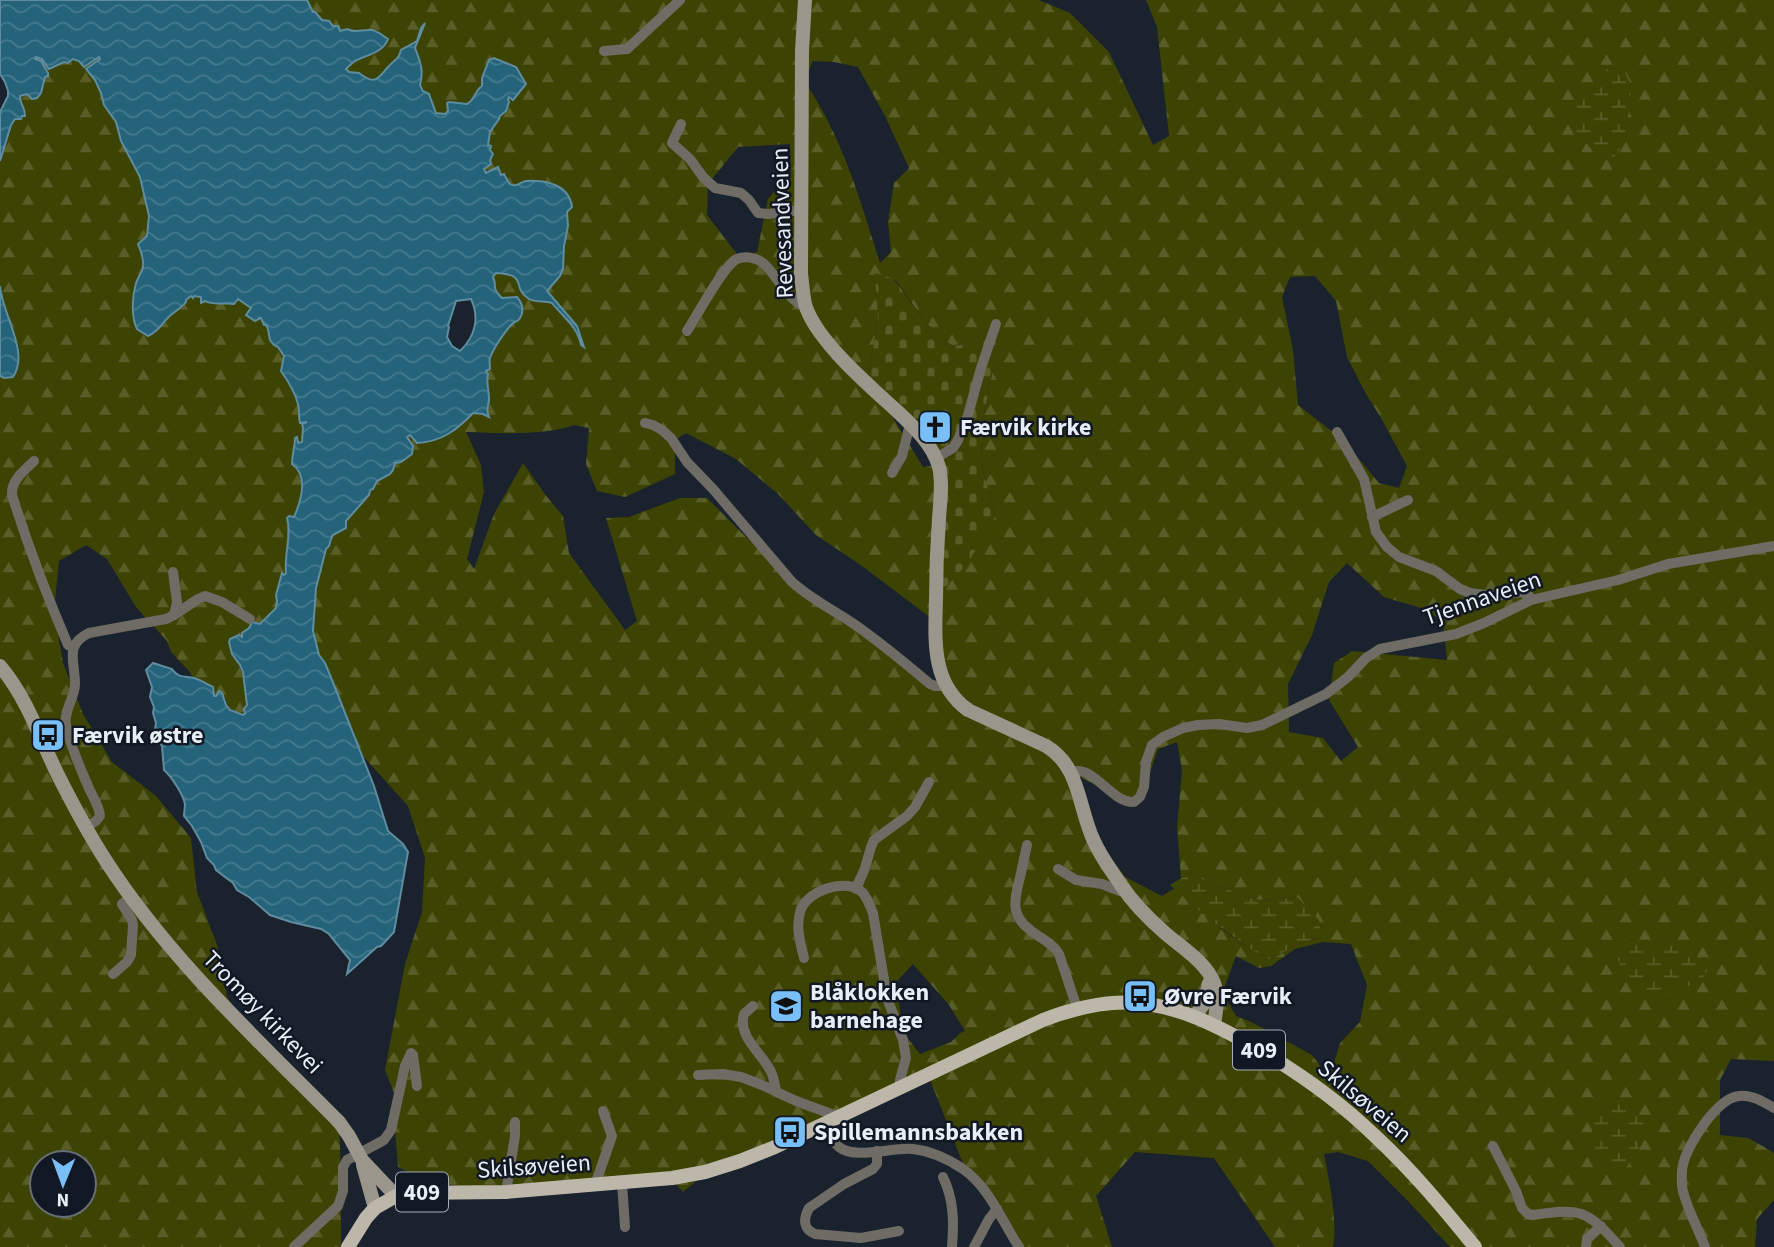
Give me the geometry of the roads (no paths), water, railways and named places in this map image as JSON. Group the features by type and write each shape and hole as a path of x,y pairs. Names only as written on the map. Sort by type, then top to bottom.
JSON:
{"main road":[{"name":"Revesandveien","path":"805,0 801,210 801,273 805,303 833,349 910,424 936,458"},
{"path":"936,458 940,471 940,489 935,640 937,660 947,687 957,702 968,710 1058,752 1072,772 1093,839 1124,890 1213,980 1216,990 1214,1025"},
{"name":"Tromøy kirkevei","path":"0,666 26,703 57,773 86,827 131,897 196,977 339,1122 360,1157 392,1193"},
{"path":"1195,1016 1205,1002 1209,975"},
{"name":"Skilsøveien","path":"348,1247 374,1203 392,1193 506,1192 672,1178 705,1172 752,1156 832,1121 1043,1020 1077,1008 1133,1003 1163,1007 1195,1016 1266,1053 1294,1071 1374,1135 1414,1175 1475,1247"},
{"name":"Tromøy kirkevei","path":"360,1157 374,1203"}],"street":[{"path":"604,51 627,48 680,0"},
{"path":"681,124 672,143 715,188 741,193 758,213 801,210"},
{"path":"687,331 724,270 737,259 759,260 791,298 799,304 805,303"},
{"path":"936,458 953,447 958,440 996,324"},
{"path":"645,423 663,430 671,438 687,463 713,488 799,589 866,632 930,684 947,687"},
{"path":"892,473 902,456 910,424"},
{"path":"1337,432 1364,479 1376,532 1387,547 1399,557 1436,572 1470,593 1493,596 1521,592 1530,596 1531,600"},
{"path":"34,461 15,481 12,495 44,591 68,645 73,647"},
{"path":"1372,517 1408,500"},
{"name":"Tjennaveien","path":"1072,772 1083,771 1121,800 1134,802 1140,797 1144,787 1146,762 1152,746 1163,737 1198,725 1219,724 1247,728 1262,725 1326,694 1380,649 1456,634 1531,600 1605,583 1668,564 1774,546"},
{"path":"173,572 177,602 174,615"},
{"path":"86,827 100,816 66,726 66,713 75,688 73,647 82,636 89,633 166,619 205,596 222,602 250,619"},
{"path":"856,889 874,840 907,816 929,782"},
{"path":"1027,845 1015,911 1025,926 1059,954 1077,1008"},
{"path":"1058,869 1076,880 1124,890"},
{"path":"804,958 798,924 802,906 830,887 844,885 863,893 873,913 887,998 903,1040 905,1058 900,1088"},
{"name":"Tromøy kirkevei","path":"113,974 131,955 133,925 122,905 131,897"},
{"path":"753,1006 744,1014 742,1024 772,1074 776,1091"},
{"path":"294,1247 338,1206 343,1191 343,1167 346,1160 360,1157 384,1140 391,1130 405,1066 411,1053 414,1055 418,1086"},
{"path":"698,1075 723,1074 740,1077 834,1115 834,1142 839,1148 856,1153 915,1150 946,1159 972,1176 984,1188 1018,1247"},
{"path":"1705,1247 1682,1189 1682,1171 1686,1155 1703,1126 1722,1104 1731,1098 1756,1098 1774,1108"},
{"path":"595,1185 612,1136 603,1111"},
{"path":"506,1192 515,1122"},
{"path":"1493,1146 1522,1208 1528,1214 1568,1211 1581,1214 1601,1226 1620,1247"},
{"path":"877,1151 877,1164 873,1169 844,1184 809,1208 805,1214 806,1227 815,1234 861,1238 899,1231"},
{"path":"943,1177 952,1200 952,1247"},
{"name":"Skilsøveien","path":"622,1183 625,1227"},
{"path":"974,1247 997,1209"},
{"path":"1586,1247 1587,1238 1601,1226"}],"water":[{"path":"0,0 307,0 313,12 322,20 338,26 340,31 372,30 388,39 378,51 355,61 346,69 374,80 398,58 401,50 417,41 425,23 415,48 420,61 420,85 423,91 429,94 436,113 445,114 449,102 470,102 482,86 489,60 494,58 516,67 526,84 513,100 509,97 506,111 490,132 488,145 491,146 493,154 491,164 484,169 486,173 498,167 501,175 504,174 512,185 533,181 555,185 570,199 572,207 567,212 563,269 547,291 577,326 584,347 573,327 552,303 529,299 513,276 496,273 493,277 496,291 502,298 517,297 523,309 520,318 506,331 490,358 490,369 486,371 489,417 473,413 455,430 426,442 417,443 410,435 407,437 413,446 412,454 395,463 390,474 377,481 369,495 346,521 346,528 333,535 326,549 316,588 313,631 319,655 325,663 374,786 388,831 408,852 394,932 347,974 350,960 329,934 321,929 270,915 237,890 207,858 201,842 184,816 185,804 182,795 164,770 162,746 154,735 156,723 150,697 152,687 146,670 153,663 172,669 179,675 199,680 213,687 214,696 219,691 222,693 230,710 245,714 247,705 243,672 232,654 229,642 239,635 242,637 242,633 252,622 260,624 276,608 276,595 282,573 286,573 289,531 287,518 294,517 302,489 300,475 292,461 295,438 297,437 298,443 302,442 302,424 307,422 300,423 297,400 281,371 284,356 270,340 268,329 261,318 255,321 246,315 251,308 238,299 234,304 205,301 201,303 201,297 191,296 152,334 148,336 137,329 133,300 143,264 138,244 147,236 149,216 140,177 121,141 116,122 104,105 95,80 86,69 100,59 99,57 84,67 73,59 49,69 42,59 36,57 48,76 45,77 37,98 32,99 27,94 20,96 25,116 15,119 11,125 0,161 0,112 8,91 0,74","holes":["471,299 474,306 474,327 469,340 460,351 452,346 447,337 448,326 456,301"]},
{"path":"0,286 18,356 13,377 4,378 0,376"}],"place":[{"name":"Færvik kirke","path":"935,427"},
{"name":"Færvik østre","path":"48,735"},
{"name":"Øvre Færvik","path":"1140,996"},
{"name":"Blåklokken barnehage","path":"786,1006"},
{"name":"Spillemannsbakken","path":"790,1132"}]}
